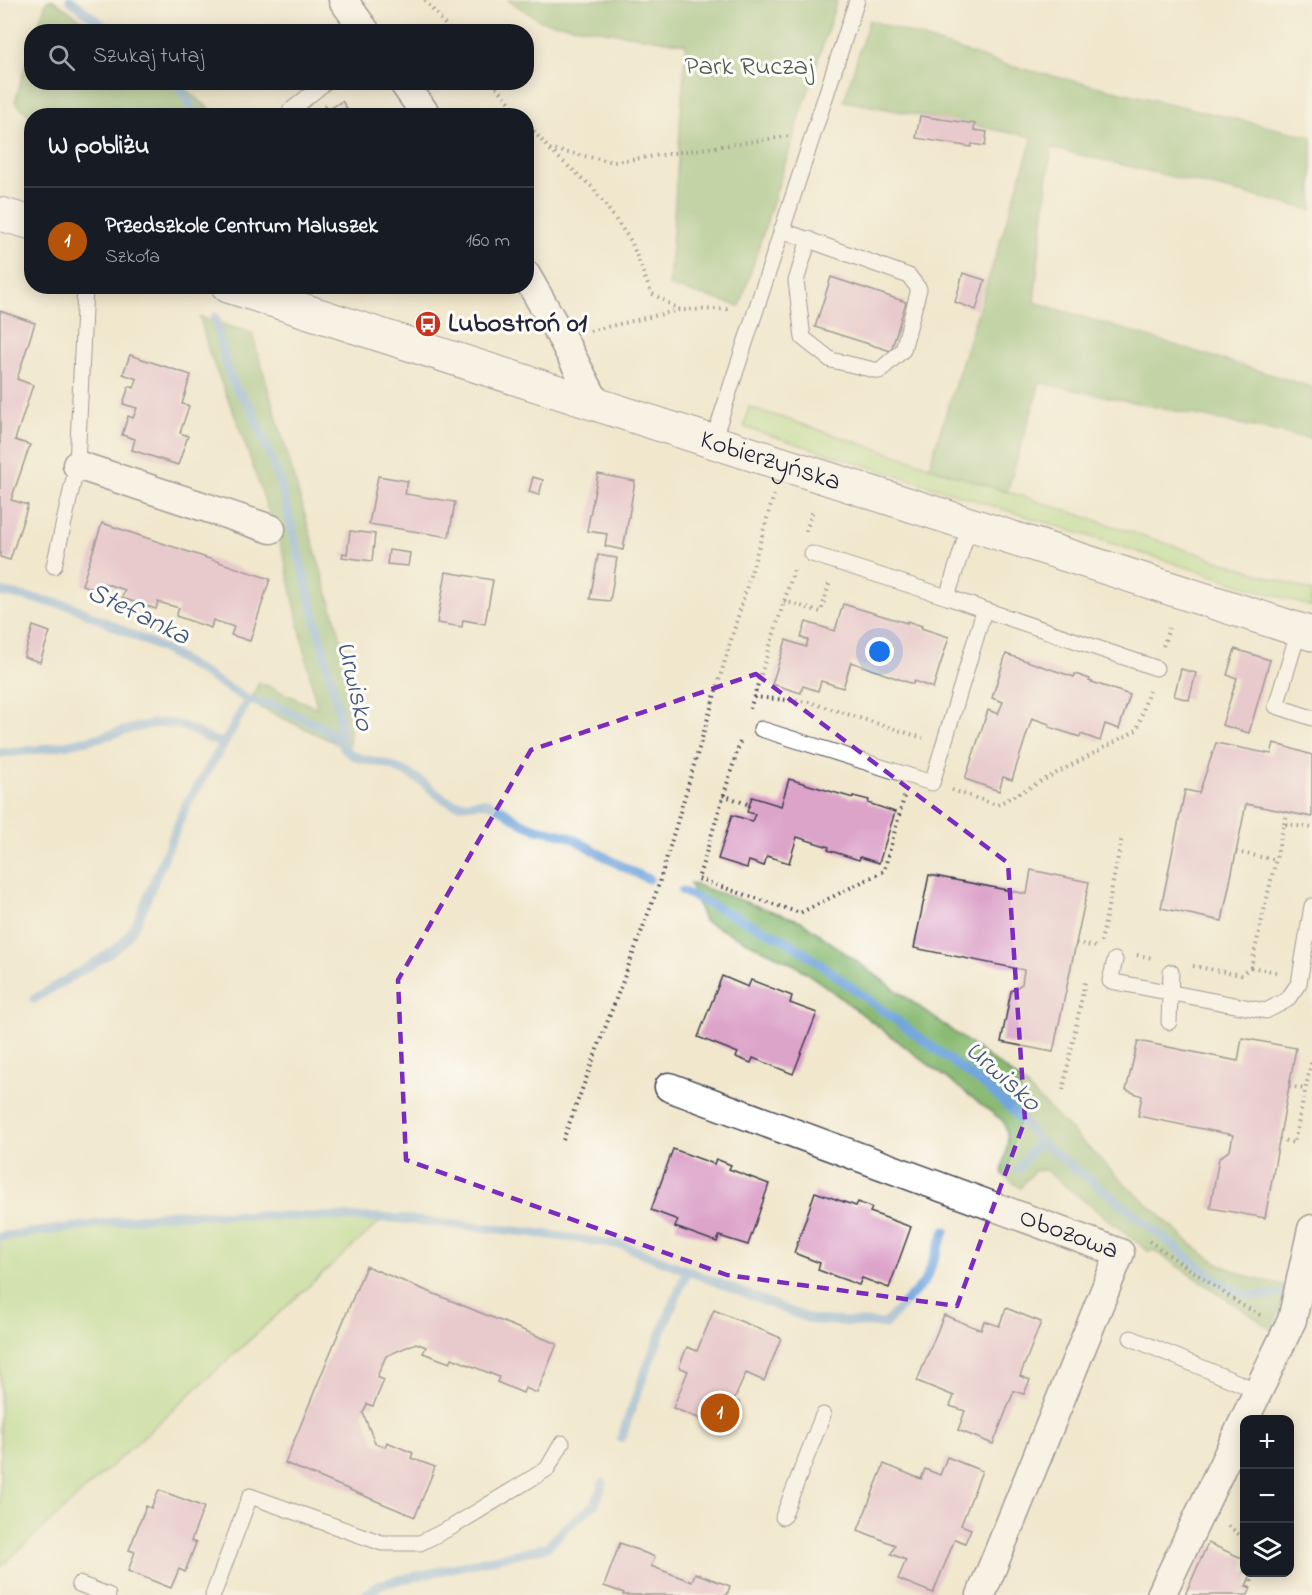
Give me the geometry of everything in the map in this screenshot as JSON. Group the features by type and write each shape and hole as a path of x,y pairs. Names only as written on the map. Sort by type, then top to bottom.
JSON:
{"street":[{"path":"343,0 360,24"},
{"path":"409,90 421,108"},
{"path":"0,214 24,221"},
{"path":"534,289 598,407"},
{"name":"Kobierzyńska","path":"251,294 1305,632"},
{"path":"77,465 270,530"},
{"name":"Obozowa","path":"669,1087 1120,1253 981,1595"},
{"path":"1161,1595 1292,1320 1312,1229"}],"lane":[{"path":"710,443 857,0"},
{"path":"295,108 316,90"},
{"path":"782,230 809,239 909,276 919,289 903,350 879,371 831,360 803,338 796,281 809,239"},
{"path":"54,566 77,465 85,294"},
{"path":"947,597 970,524"},
{"path":"805,556 836,561 1156,668"},
{"path":"761,729 932,783 984,611"},
{"path":"1305,632 1276,706 1312,718"},
{"path":"1115,960 1110,981 1266,1011 1287,1000 1299,983 1312,906"},
{"path":"1169,1022 1171,972"},
{"path":"1131,1338 1258,1391"},
{"path":"783,1517 823,1415"},
{"path":"213,1595 250,1496 382,1543 420,1543 452,1527 547,1469 562,1443"},
{"path":"79,1584 108,1595"}],"path":[{"path":"425,0 444,24"},
{"path":"500,90 514,108"},
{"path":"534,131 549,149 593,188 612,214 631,241 651,293 680,310"},
{"path":"549,149 614,162 812,133"},
{"path":"563,340 591,330 680,310 757,306"},
{"path":"562,1140 657,890 783,465"},
{"path":"804,536 815,504"},
{"path":"748,715 784,601 805,556"},
{"path":"784,601 821,612 836,561"},
{"path":"932,783 997,805 1137,730 1169,628"},
{"path":"743,732 698,879 800,913 884,871 924,738 809,702 754,697"},
{"path":"723,795 750,805"},
{"path":"1288,813 1251,967 1300,978"},
{"path":"1284,824 1312,828"},
{"path":"1100,947 1122,837"},
{"path":"1236,852 1276,860"},
{"path":"1090,957 1093,946"},
{"path":"1063,1090 1086,979"},
{"path":"1279,1139 1294,1143 1312,1059"},
{"path":"1289,1086 1305,1089"},
{"path":"1120,1253 1144,1238 1240,1304 1287,1330"},
{"path":"1226,1525 1240,1535"},
{"path":"1249,1587 1253,1577"}],"highlighted area":[{"path":"756,674 1008,863 1025,1120 957,1306 727,1275 406,1160 398,980 531,750"}],"green space":[{"path":"47,0 53,0 88,24 38,24"},
{"name":"Park Ruczaj","path":"508,0 837,0 740,306 669,286 686,44 541,21"},
{"path":"869,20 1006,65 1312,137 1312,210 1051,148 1034,302 1312,387 1312,439 1040,383 1007,492 929,467 1033,137 844,101"},
{"path":"24,70 24,90 186,90 209,108 24,108 24,110 15,102"},
{"path":"200,317 252,333 357,694 347,719 350,737 348,749 250,703 259,682 317,708 284,556 237,421 209,353"},
{"path":"749,407 1312,591 1312,607 744,427"},
{"path":"690,883 801,921 1020,1080 1120,1179 1199,1251 1222,1265 1251,1278 1288,1286 1272,1329 1153,1250 1148,1251 1045,1170 1034,1171 1020,1188 1002,1174 1008,1142 1003,1121 793,964 704,921"},
{"path":"172,1212 391,1217 377,1224 0,1567 0,1233"}],"building":[{"path":"342,101 347,108 331,108"},
{"path":"920,116 975,124 974,130 987,132 985,146 972,144 971,147 916,138"},
{"path":"963,273 985,280 976,310 955,302"},
{"path":"831,277 906,302 891,351 815,327"},
{"path":"0,311 35,323 17,379 33,385 15,440 30,445 11,500 28,505 10,560 0,557"},
{"path":"130,355 191,375 182,404 189,406 180,433 188,436 178,465 132,450 135,439 122,435 128,416 133,418 137,408 123,404 129,386 134,388 137,379 123,374"},
{"path":"598,474 635,481 623,550 605,546 607,534 587,531"},
{"path":"378,476 408,481 405,494 455,502 449,537 369,524"},
{"path":"533,477 543,480 539,495 529,492"},
{"path":"102,523 270,579 250,641 231,635 234,627 213,620 211,628 176,616 179,608 158,602 156,609 122,598 125,590 103,583 100,591 82,585"},
{"path":"350,531 375,534 372,561 342,557 343,553 347,554"},
{"path":"389,550 410,553 408,566 387,564"},
{"path":"598,555 617,558 610,601 590,599"},
{"path":"446,572 493,580 485,624 463,620 462,627 437,623"},
{"path":"843,604 907,623 907,621 949,637 933,688 914,681 913,684 851,662 843,688 821,681 818,691 803,686 801,693 772,684 786,640 806,647 808,640 801,637 806,622 835,631"},
{"path":"33,626 50,632 40,662 24,657"},
{"path":"1235,649 1270,660 1249,733 1222,725 1237,678 1227,675"},
{"path":"1006,654 1074,677 1075,674 1130,695 1119,729 1105,724 1100,741 1049,727 1049,724 1032,718 1012,780 1003,777 999,791 965,779 988,710 998,714 1003,702 992,698"},
{"path":"1181,669 1196,673 1189,700 1174,696"},
{"path":"1216,743 1271,754 1274,743 1312,755 1312,817 1246,804 1222,921 1161,908 1185,790 1199,793"},
{"path":"789,779 853,798 853,796 869,800 868,803 895,812 879,863 860,857 859,860 797,837 789,863 767,856 764,866 749,861 747,868 718,859 732,815 752,821 755,814 747,812 752,797 781,806"},
{"path":"1031,870 1089,882 1053,1052 1001,1042 1011,991 1022,984 1024,970 914,948 929,875 1027,894"},
{"path":"722,976 748,987 751,980 792,996 790,1003 817,1013 793,1074 753,1058 751,1063 736,1057 738,1053 698,1037"},
{"path":"1242,1038 1296,1048 1265,1218 1210,1208 1219,1158 1230,1150 1233,1135 1138,1116 1142,1096 1126,1090 1138,1041 1238,1061"},
{"path":"673,1149 714,1164 716,1159 731,1165 729,1169 769,1184 748,1245 719,1236 717,1242 675,1227 678,1220 651,1210"},
{"path":"815,1192 856,1206 858,1202 872,1208 870,1212 911,1227 889,1288 862,1278 859,1285 818,1270 820,1263 794,1253"},
{"path":"366,1266 557,1344 537,1393 525,1388 523,1393 497,1382 499,1377 452,1358 450,1363 423,1353 426,1347 416,1343 386,1356 377,1377 384,1380 373,1406 367,1404 363,1413 375,1443 385,1447 387,1442 413,1453 411,1458 435,1467 415,1517 285,1463"},
{"path":"1006,1308 1041,1322 1020,1376 1030,1380 1024,1394 1014,1391 993,1444 958,1430 965,1411 950,1406 954,1396 917,1381 944,1315 981,1330 984,1321 999,1326"},
{"path":"714,1310 781,1338 764,1381 746,1373 734,1400 739,1402 728,1430 673,1408 688,1371 679,1367 687,1347 697,1351"},
{"path":"947,1457 982,1471 961,1525 971,1529 965,1543 955,1539 933,1593 898,1579 906,1560 891,1554 895,1545 858,1530 884,1464 921,1479 925,1469 940,1475"},
{"path":"159,1490 204,1507 191,1541 196,1543 185,1572 179,1569 171,1588 128,1571 135,1552 129,1550 146,1506 151,1508"},
{"path":"620,1543 655,1557 651,1566 692,1582 695,1573 730,1586 727,1595 623,1595 624,1593 604,1586"},
{"path":"1208,1543 1240,1557 1240,1577 1250,1577 1246,1586 1251,1588 1248,1595 1185,1595"}],"waterway":[{"name":"Urwisko","path":"70,0 102,24"},
{"name":"Urwisko","path":"181,90 191,108"},
{"name":"Urwisko","path":"215,317 227,369 237,390 251,407 280,482 339,711 342,742 347,751 357,757 388,765 409,774 448,801 457,804 489,803 523,824 572,838 649,879"},
{"name":"Stefanka","path":"0,592 71,606 163,649 248,700 273,705 320,726 341,741"},
{"path":"0,753 51,748 164,723 182,726 211,739 225,742 248,700"},
{"path":"34,999 101,959 123,943 137,922 187,803 225,742"},
{"name":"Urwisko","path":"682,891 785,940 804,952 988,1088 1015,1113 1039,1141 1215,1279 1234,1290 1249,1295 1286,1293"},
{"path":"1018,1169 1039,1141"},
{"path":"0,1237 172,1214 391,1218 535,1233 622,1245 812,1320 885,1324 925,1281 945,1231"},
{"path":"621,1438 645,1372 687,1271"},
{"path":"365,1595 381,1584 547,1547 565,1528 595,1504 603,1483"}],"place":[{"name":"Lubostroń 01","path":"428,324"},
{"name":"Przedszkole Centrum Maluszek","path":"720,1413"}]}
